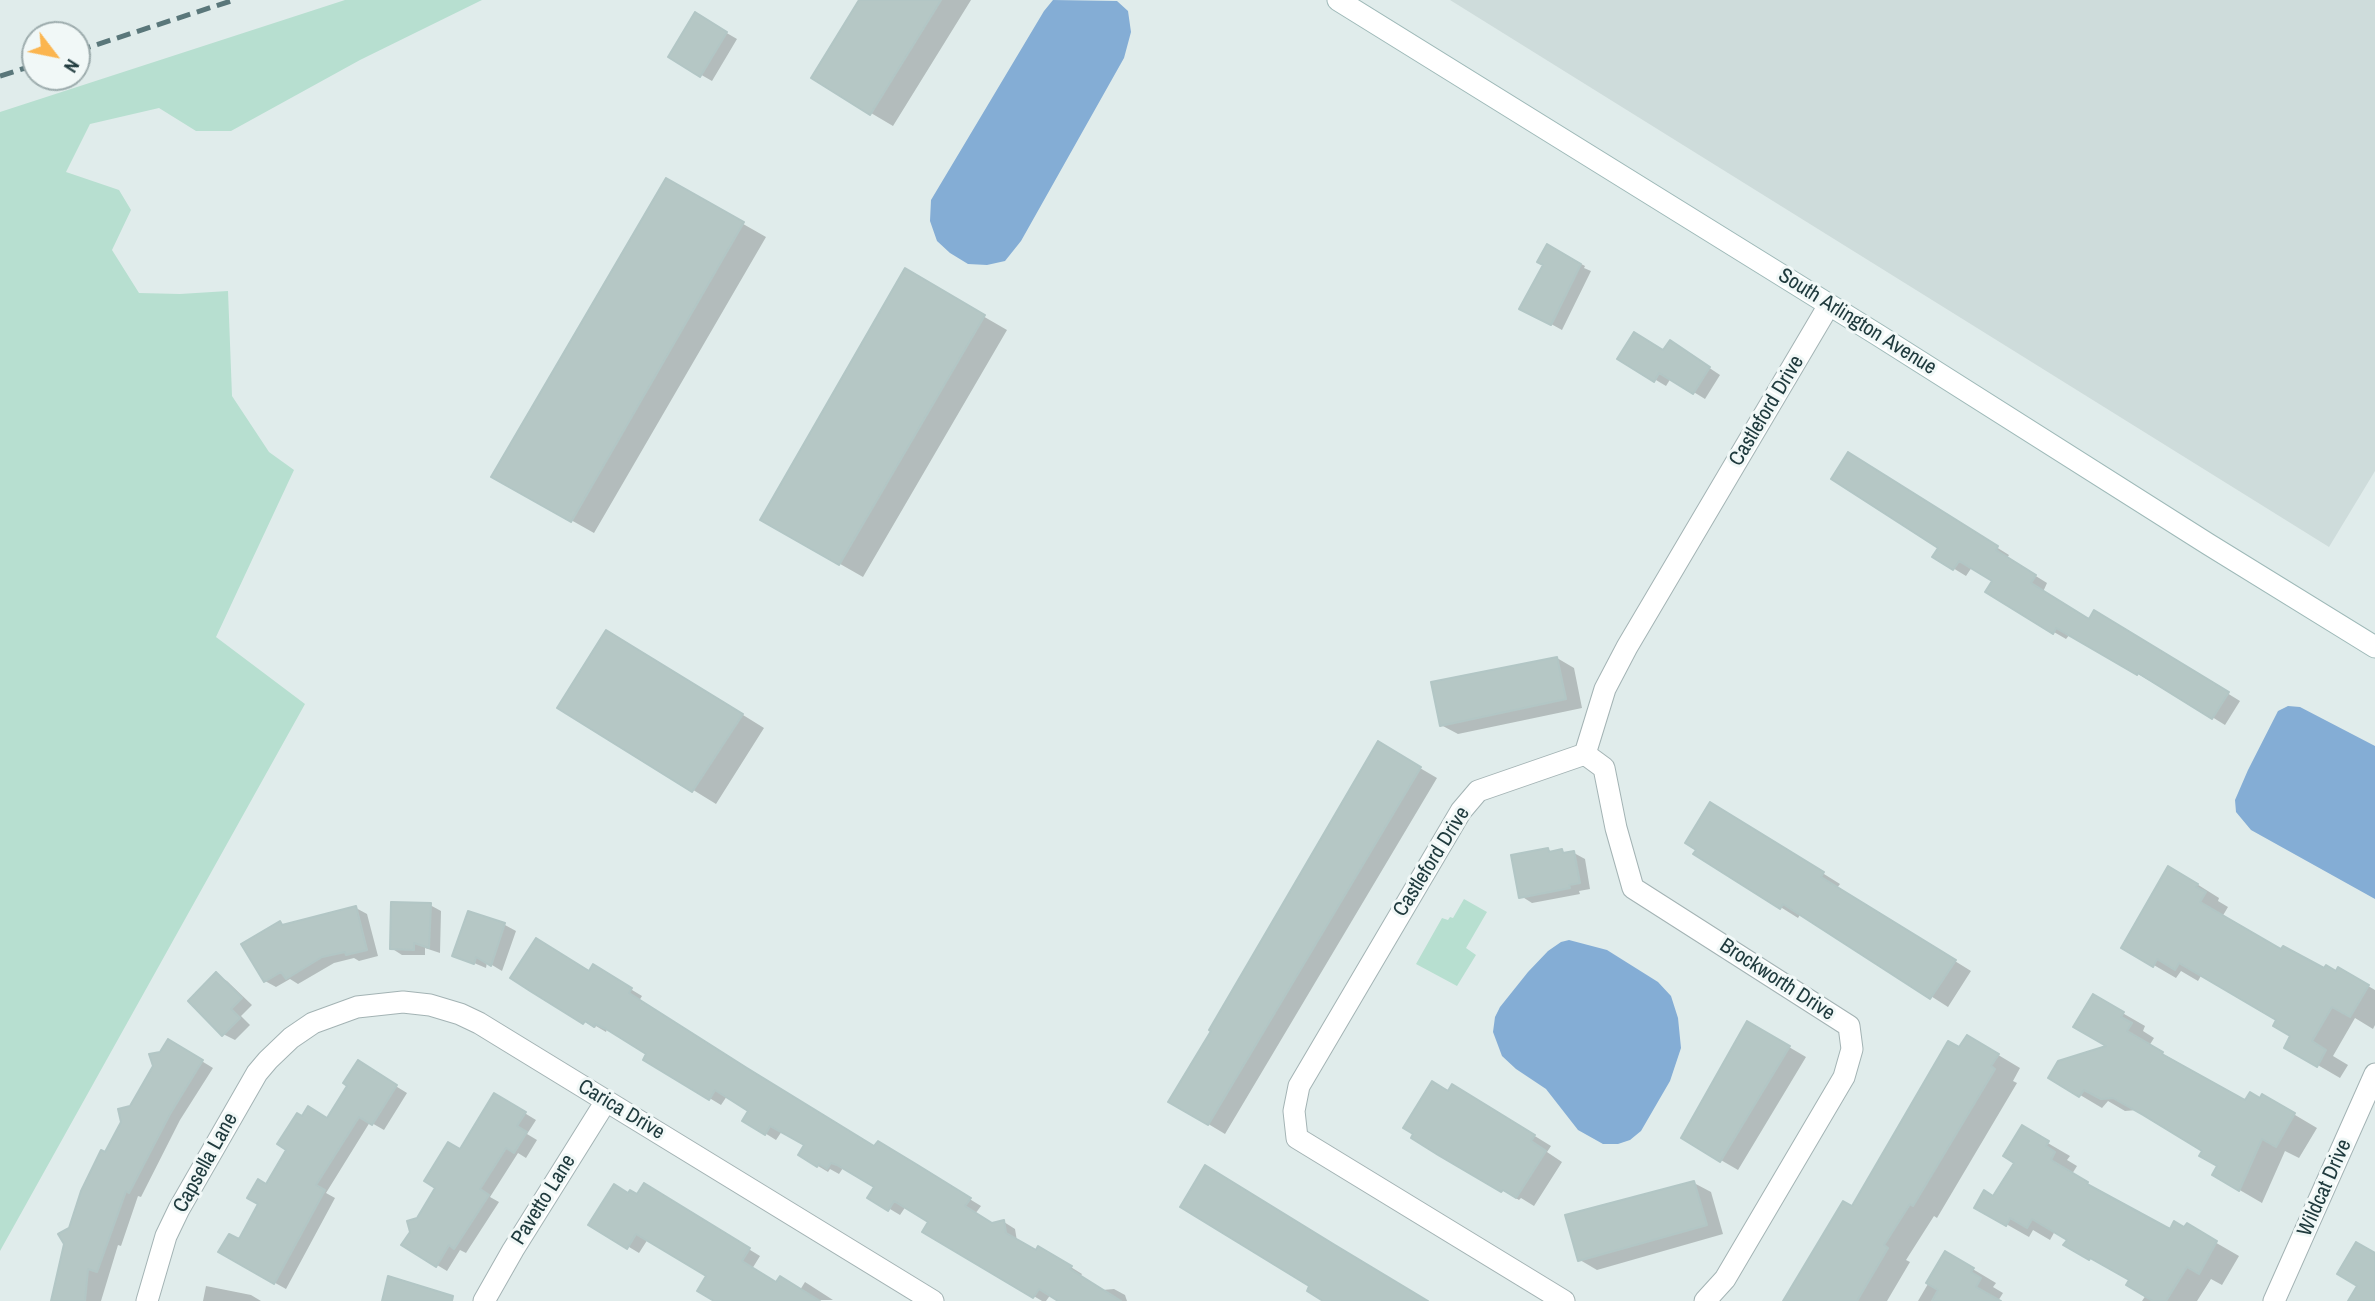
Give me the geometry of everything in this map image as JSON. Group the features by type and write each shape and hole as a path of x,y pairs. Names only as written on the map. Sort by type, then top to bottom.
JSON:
{"street":[{"name":"South Arlington Avenue","path":"1338,0 2375,647"},
{"name":"Castleford Drive","path":"1564,1301 1297,1138 1294,1111 1298,1086 1461,811 1478,791 1585,754 1605,689 1627,647 1829,305"},
{"name":"Brockworth Drive","path":"1585,754 1604,768 1616,828 1633,888 1849,1026 1852,1049 1844,1077 1725,1279 1705,1301"},
{"name":"Carica Drive","path":"291,1038 313,1023 357,1007 403,1002 430,1005 460,1014 479,1023 933,1301"},
{"name":"Capsella Lane","path":"147,1301 166,1236 179,1209 257,1073 291,1038"},
{"name":"Wildcat Drive","path":"2274,1301 2375,1074"},
{"name":"Pavetto Lane","path":"484,1301 606,1101"}],"shaded area":[{"path":"1450,0 2375,0 2375,471 2329,547"}],"green space":[{"path":"345,0 482,0 360,60 231,131 196,131 159,108 90,124 66,172 119,190 131,210 112,250 139,293 228,291 232,396 269,452 294,470 216,637 305,704 0,1251 0,112 65,91 91,91 91,82"},
{"path":"1464,899 1487,912 1466,948 1476,955 1457,986 1416,964 1442,918 1453,918"}],"water":[{"path":"1053,0 1117,1 1128,11 1131,32 1124,58 1021,241 1005,261 987,265 968,264 937,241 930,221 931,200"},
{"path":"2288,706 2300,707 2375,746 2375,899 2251,830 2236,812 2235,800 2248,770 2278,711"},
{"path":"1569,940 1607,950 1658,982 1671,996 1678,1018 1681,1048 1670,1081 1641,1131 1630,1140 1618,1144 1603,1144 1578,1130 1546,1089 1502,1056 1493,1032 1495,1017 1500,1007 1528,972 1548,951"}],"building":[{"path":"859,0 941,0 870,115 811,78"},
{"path":"695,12 727,32 700,77 668,57"},
{"path":"666,178 744,222 571,522 491,477"},
{"path":"1547,244 1581,264 1551,325 1519,309 1543,265 1537,262"},
{"path":"905,268 985,315 839,565 760,520"},
{"path":"1634,332 1663,350 1670,340 1710,367 1693,394 1659,373 1654,382 1617,359"},
{"path":"1848,452 1998,546 1996,550 2036,575 2031,583 2089,619 2094,610 2229,692 2212,719 2138,673 2137,675 2056,628 2053,634 1985,592 1992,581 1959,561 1953,570 1932,557 1938,548 1831,479"},
{"path":"606,630 743,714 692,792 557,708"},
{"path":"1557,657 1566,699 1440,726 1431,682"},
{"path":"1378,741 1421,767 1208,1125 1168,1102"},
{"path":"1710,802 1824,872 1821,877 1956,960 1930,999 1783,904 1780,909 1693,854 1696,850 1685,843"},
{"path":"1548,848 1549,852 1562,849 1563,853 1574,851 1580,883 1569,885 1570,888 1519,898 1511,855"},
{"path":"2168,866 2206,892 2200,902 2281,949 2283,946 2324,968 2326,965 2336,971 2338,967 2369,985 2350,1017 2332,1007 2312,1041 2326,1050 2317,1067 2284,1048 2290,1036 2273,1026 2276,1020 2179,963 2175,970 2157,959 2153,967 2121,948"},
{"path":"391,902 431,903 429,948 414,943 414,950 390,949"},
{"path":"356,906 367,950 322,957 286,979 281,972 264,982 241,944 280,921 282,925"},
{"path":"468,911 505,923 491,966 476,957 474,964 452,956"},
{"path":"536,938 589,971 593,964 632,988 629,993 747,1068 874,1146 878,1141 971,1198 965,1206 992,1223 1004,1220 1006,1233 1036,1250 1038,1246 1072,1266 1070,1269 1121,1301 1058,1301 1039,1289 1033,1298 922,1232 928,1222 894,1201 888,1211 867,1198 874,1187 837,1165 831,1163 827,1169 819,1164 817,1167 798,1155 804,1145 770,1126 765,1135 742,1121 748,1111 715,1090 709,1100 643,1060 646,1054 606,1029 595,1024 594,1027 585,1021 583,1024 510,978"},
{"path":"216,972 242,998 231,1009 240,1018 222,1036 188,1001"},
{"path":"2093,994 2124,1012 2121,1017 2132,1023 2127,1031 2163,1052 2162,1054 2245,1100 2250,1092 2260,1098 2262,1094 2295,1113 2276,1147 2262,1139 2239,1191 2212,1175 2217,1166 2199,1156 2202,1151 2143,1115 2113,1098 2101,1099 2084,1090 2079,1097 2048,1078 2058,1061 2106,1046 2073,1027"},
{"path":"1747,1021 1790,1046 1720,1162 1681,1138"},
{"path":"1967,1035 1999,1054 1991,1066 1995,1069 1913,1206 1910,1204 1884,1245 1888,1248 1857,1301 1783,1301 1843,1201 1852,1206 1948,1041 1959,1047"},
{"path":"168,1039 203,1060 170,1114 129,1193 126,1191 97,1272 88,1269 85,1301 51,1301 64,1244 58,1234 69,1228 81,1191 101,1150 105,1152 121,1122 118,1109 130,1106 153,1066 149,1054 160,1052"},
{"path":"358,1060 397,1085 372,1125 359,1117 316,1185 325,1190 274,1284 218,1252 229,1234 239,1239 258,1204 247,1198 258,1179 266,1184 286,1150 277,1144 297,1113 302,1116 308,1106 327,1118 347,1086 343,1083"},
{"path":"1432,1081 1448,1091 1452,1084 1535,1135 1531,1141 1546,1151 1516,1198 1438,1155 1411,1138 1413,1134 1403,1128"},
{"path":"494,1093 526,1112 517,1126 527,1132 514,1153 506,1148 480,1189 489,1195 454,1249 449,1245 436,1267 401,1245 410,1232 407,1221 417,1218 435,1188 424,1181 448,1142 460,1149"},
{"path":"2022,1125 2049,1141 2046,1146 2055,1152 2051,1160 2088,1182 2087,1184 2170,1229 2174,1221 2184,1227 2187,1223 2217,1241 2199,1274 2187,1267 2166,1301 2153,1301 2126,1285 2129,1280 2063,1245 2067,1240 2032,1219 2027,1228 2010,1218 2006,1226 1974,1208 1984,1190 1993,1196 2014,1163 2003,1156"},
{"path":"1205,1165 1428,1301 1323,1301 1307,1291 1309,1286 1180,1207"},
{"path":"1694,1181 1707,1225 1578,1261 1565,1215"},
{"path":"644,1183 750,1248 742,1261 776,1282 780,1276 820,1301 714,1301 697,1291 706,1276 636,1234 627,1249 588,1225 614,1184 628,1193 630,1190 637,1194"},
{"path":"2356,1242 2375,1253 2375,1301 2348,1301 2357,1286 2337,1274"},
{"path":"1945,1251 1974,1268 1971,1272 1981,1278 1976,1287 2001,1301 1932,1301 1938,1290 1926,1283"},
{"path":"388,1276 453,1296 452,1301 382,1301"}],"railway":[{"path":"91,46 234,0"},
{"path":"0,76 21,69"}]}
